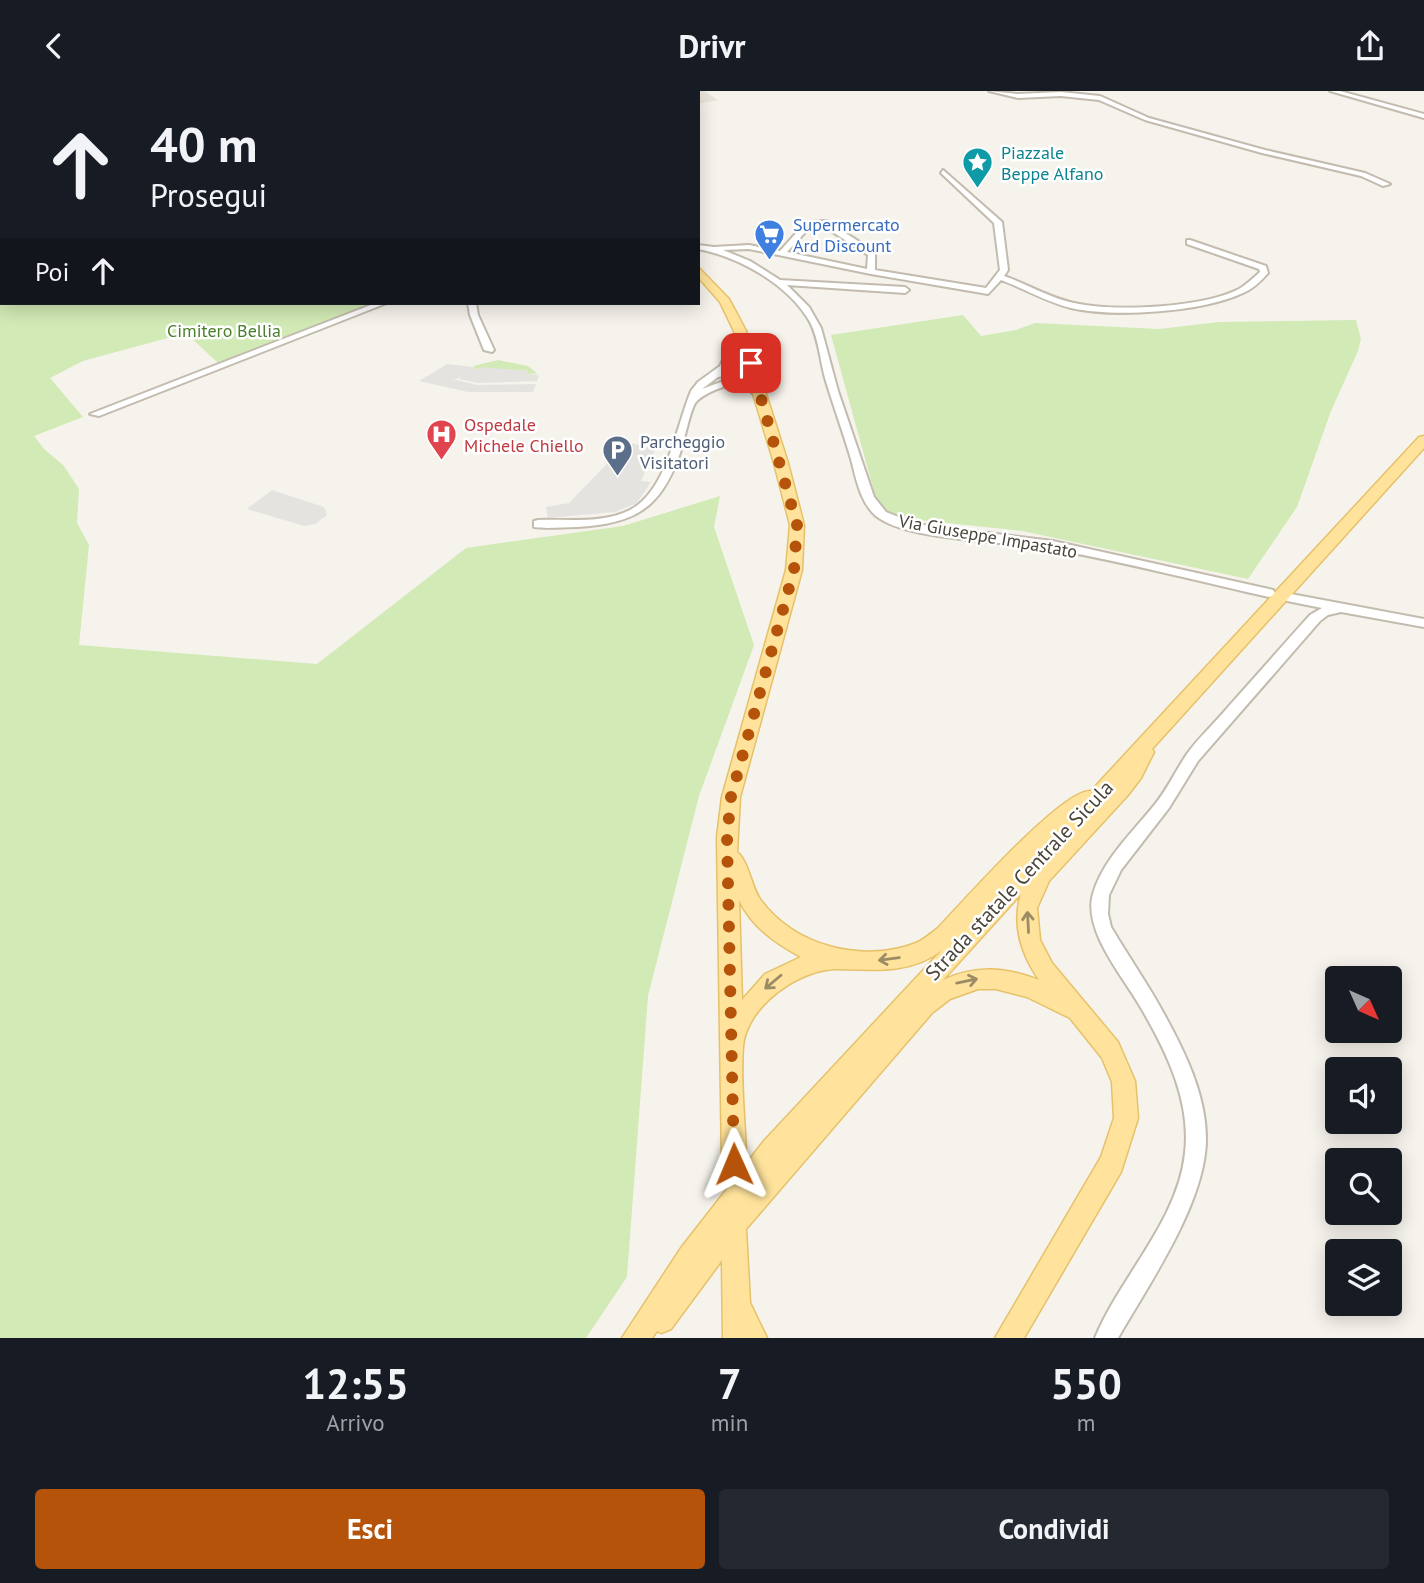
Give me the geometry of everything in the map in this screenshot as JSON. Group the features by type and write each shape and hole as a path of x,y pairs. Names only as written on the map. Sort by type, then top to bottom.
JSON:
{"main road":[{"path":"700,272 725,301 780,457 797,525 796,556 782,617 731,797 727,837 734,1164"},
{"path":"700,282 738,337 796,556"},
{"name":"Strada statale Centrale Sicula","path":"636,1338 690,1257 773,1150 1424,440"},
{"path":"1011,1332 1123,1142 1127,1118 1126,1095 1111,1052 1035,955 1028,938 1027,907 1039,878 1133,775 1154,734"},
{"path":"733,1042 744,1014 764,989 784,972 809,963 836,959 893,960 925,950 945,935 1061,814 1110,781"},
{"path":"727,837 741,882 755,909 788,937 814,952 836,959"},
{"path":"645,1338 752,1199 924,1005 942,989 962,981 1009,979 1031,985 1087,1020"},
{"path":"735,1235 737,1338"},
{"path":"736,1302 753,1338"}],"street":[{"path":"992,91 1018,96 1061,94 1100,98 1157,122 1264,152 1363,174 1386,184"},
{"path":"1334,91 1424,116"},
{"path":"700,248 749,247 871,272 991,290 1004,270 998,222 943,172"},
{"path":"781,254 808,224 824,223 872,254 871,272"},
{"path":"1000,277 1066,303 1108,308 1177,306 1222,299 1249,286 1264,274 1263,268 1190,242"},
{"path":"712,248 746,263"},
{"path":"700,249 746,263"},
{"name":"Via Giuseppe Impastato","path":"746,263 802,304 820,334 827,368 861,476 873,506 884,516 897,523 925,529 1054,545 1269,593"},
{"name":"Via Giuseppe Impastato","path":"775,282 905,290"},
{"path":"95,414 378,305"},
{"path":"472,305 474,316 489,350"},
{"path":"538,524 612,520 646,506 658,492 700,385 727,363 738,337"},
{"path":"714,375 746,375 751,379 770,442 780,457"},
{"path":"691,404 706,391 746,375"},
{"path":"718,386 736,388 752,395"},
{"path":"1291,598 1424,623"},
{"path":"1106,1338 1188,1186 1195,1156 1195,1124 1183,1074 1158,1019 1103,929 1100,914 1101,895 1115,865 1164,804 1194,757 1247,692 1315,618 1324,612 1343,607"}],"shaded area":[{"path":"700,91 704,91 718,100 700,104"},
{"path":"447,364 473,367 476,370 482,367 529,371 527,375 539,376 537,381 478,383 459,379 461,376 452,382 457,380 477,385 536,384 533,392 468,392 419,381"},
{"name":"Parcheggio Visitatori","path":"628,442 655,450 641,481 651,482 637,503 615,512 548,518 546,507 569,503"},
{"path":"272,490 324,507 327,515 315,524 304,526 247,509"}],"green space":[{"name":"Cimitero Bellia","path":"0,305 369,305 218,363 186,333 83,361 50,378 83,417 34,436 44,449 64,466 79,489 77,523 89,545 79,645 317,664 466,548 623,526 720,496 714,527 754,645 699,796 648,996 627,1277 586,1338 0,1338"},
{"path":"963,315 981,336 1016,330 1035,323 1159,329 1219,322 1356,320 1361,339 1331,411 1297,507 1248,579 1022,531 891,517 878,506 831,335"},
{"path":"498,360 528,366 537,373 526,375 528,371 482,368 476,370 473,366"}],"place":[{"name":"Piazzale Beppe Alfano","path":"978,189"},
{"name":"Supermercato Ard Discount","path":"770,261"},
{"name":"Ospedale Michele Chiello","path":"441,461"},
{"name":"Parcheggio Visitatori","path":"617,478"}],"route":[{"path":"734,1164 727,837 731,797 794,570 797,525 751,363"}]}
